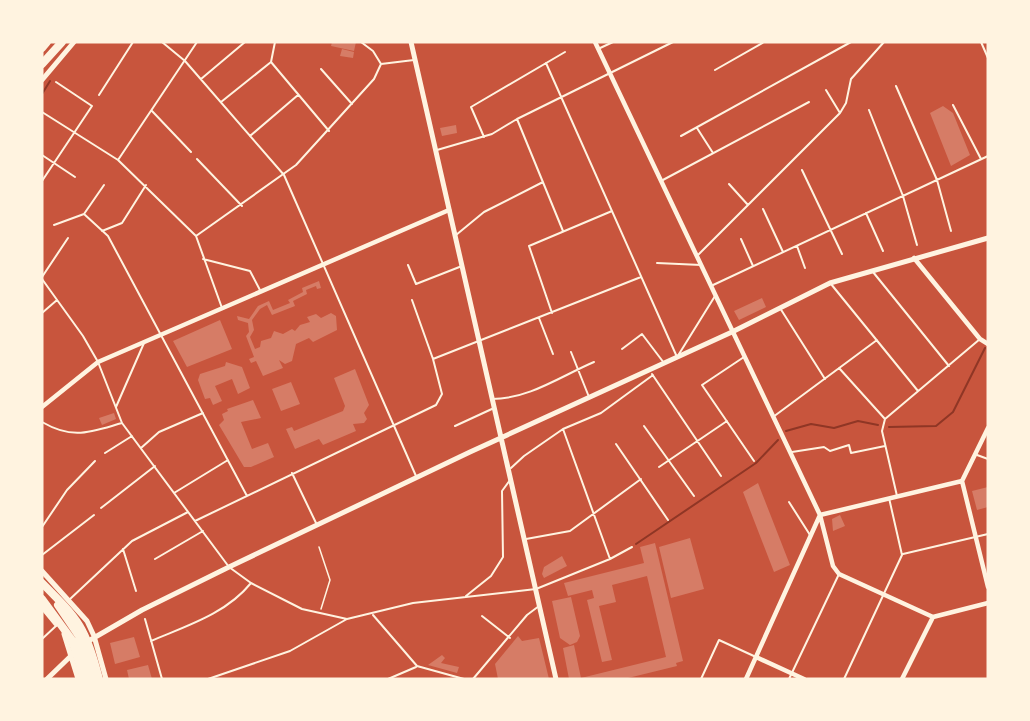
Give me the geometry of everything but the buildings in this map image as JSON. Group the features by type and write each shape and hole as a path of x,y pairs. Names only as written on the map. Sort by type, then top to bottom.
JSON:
{"highway":[{"path":"42,48 47,42"},
{"path":"42,64 62,42"},
{"path":"42,584 75,628 91,679"},
{"path":"42,584 81,625 88,638 99,679"},
{"path":"42,594 75,628"},
{"path":"42,599 72,640 84,679"}],"street":[{"path":"42,75 72,42"},
{"path":"42,80 72,42"},
{"path":"411,42 556,679"},
{"path":"595,42 820,515 833,566 839,574 933,617 988,603"},
{"path":"42,407 98,362 160,333 324,266 449,210"},
{"path":"47,679 94,636 229,567 501,437 589,397 651,373 664,363 830,283 988,238"},
{"path":"914,258 980,339 988,344"},
{"path":"988,428 962,481 988,587"},
{"path":"820,515 962,481"},
{"path":"746,679 820,515"},
{"path":"42,571 87,621 94,636 106,679"},
{"path":"42,607 67,639 78,679"},
{"path":"902,679 933,617"},
{"path":"756,657 804,679"}],"lane":[{"path":"99,95 133,42"},
{"path":"162,42 185,61 284,175 417,477"},
{"path":"118,160 197,42"},
{"path":"201,79 245,42"},
{"path":"221,102 271,62 275,42"},
{"path":"361,42 373,51 381,64"},
{"path":"598,49 613,42"},
{"path":"435,151 484,137 673,42"},
{"path":"715,70 764,42"},
{"path":"681,136 851,42"},
{"path":"696,256 840,112 846,104 851,79 884,42"},
{"path":"981,42 988,58"},
{"path":"484,137 471,107 565,52"},
{"path":"381,64 415,60"},
{"path":"271,62 329,131"},
{"path":"546,63 677,357"},
{"path":"196,237 284,175 352,105 374,79 381,64"},
{"path":"321,69 352,105"},
{"path":"42,181 92,106 56,82"},
{"path":"896,86 937,180 951,231"},
{"path":"826,90 840,112"},
{"path":"250,136 298,94"},
{"path":"661,181 809,102"},
{"path":"953,105 981,159"},
{"path":"151,110 191,152"},
{"path":"869,111 903,196 917,245"},
{"path":"42,112 118,160 146,185 196,237 222,308"},
{"path":"517,119 563,231"},
{"path":"696,127 713,153"},
{"path":"42,155 75,177"},
{"path":"710,286 988,156"},
{"path":"197,159 242,206"},
{"path":"802,170 842,254"},
{"path":"455,236 484,212 543,182"},
{"path":"729,184 748,205"},
{"path":"54,225 84,213 104,185"},
{"path":"102,231 122,223 146,185"},
{"path":"762,209 783,252"},
{"path":"552,313 529,246 612,211"},
{"path":"84,213 108,236 247,496"},
{"path":"866,213 883,251"},
{"path":"68,238 42,278 84,336 98,362 122,423 229,567 251,583 302,609 348,619"},
{"path":"741,239 753,266"},
{"path":"797,246 805,268"},
{"path":"203,259 250,271 261,292"},
{"path":"657,263 701,265"},
{"path":"408,265 416,284 462,266"},
{"path":"871,270 949,366"},
{"path":"433,359 479,343 641,277"},
{"path":"830,283 918,391"},
{"path":"677,357 715,296"},
{"path":"42,313 57,300"},
{"path":"195,521 436,405 442,394 433,359 412,300"},
{"path":"779,307 825,379"},
{"path":"539,318 553,354"},
{"path":"622,349 642,334 664,363"},
{"path":"897,496 882,431 885,419 980,339"},
{"path":"116,407 145,340"},
{"path":"773,417 877,340"},
{"path":"571,352 589,397"},
{"path":"744,357 702,385 754,461"},
{"path":"492,399 510,399 525,395 594,362"},
{"path":"839,368 885,419"},
{"path":"508,470 563,429 601,413 651,373 721,476"},
{"path":"455,426 494,408"},
{"path":"141,448 159,432 203,413"},
{"path":"658,467 727,421"},
{"path":"42,422 66,433 81,434 122,423"},
{"path":"644,426 694,496"},
{"path":"563,429 610,559"},
{"path":"105,453 132,436"},
{"path":"616,444 668,520"},
{"path":"790,453 824,447 830,451 849,445 851,453 885,446"},
{"path":"976,454 988,459"},
{"path":"174,493 228,460"},
{"path":"42,527 67,490 95,461"},
{"path":"101,508 155,466"},
{"path":"292,473 317,525"},
{"path":"466,596 491,576 503,557 502,491 511,479"},
{"path":"524,539 570,531 640,479"},
{"path":"844,679 902,555 889,498"},
{"path":"789,502 812,537"},
{"path":"69,600 123,549 188,512"},
{"path":"42,555 94,515"},
{"path":"155,559 203,531"},
{"path":"902,555 988,534"},
{"path":"208,679 290,651 348,619 373,615 413,603 536,589 610,559 632,547"},
{"path":"123,549 136,591"},
{"path":"789,679 839,574"},
{"path":"151,641 225,607 237,600 251,583"},
{"path":"473,679 510,638 527,615 540,606"},
{"path":"373,615 417,666 464,679"},
{"path":"482,616 510,638"},
{"path":"145,619 162,679"},
{"path":"42,639 57,625"},
{"path":"701,679 719,640 756,657"},
{"path":"388,679 417,666"}],"path":[{"path":"319,547 330,580 320,613"}],"waterway":[{"path":"42,94 50,81"},
{"path":"889,427 936,426 953,412 985,348"},
{"path":"786,431 811,424 834,428 858,421 878,425"},
{"path":"636,544 756,463 778,440"}]}
